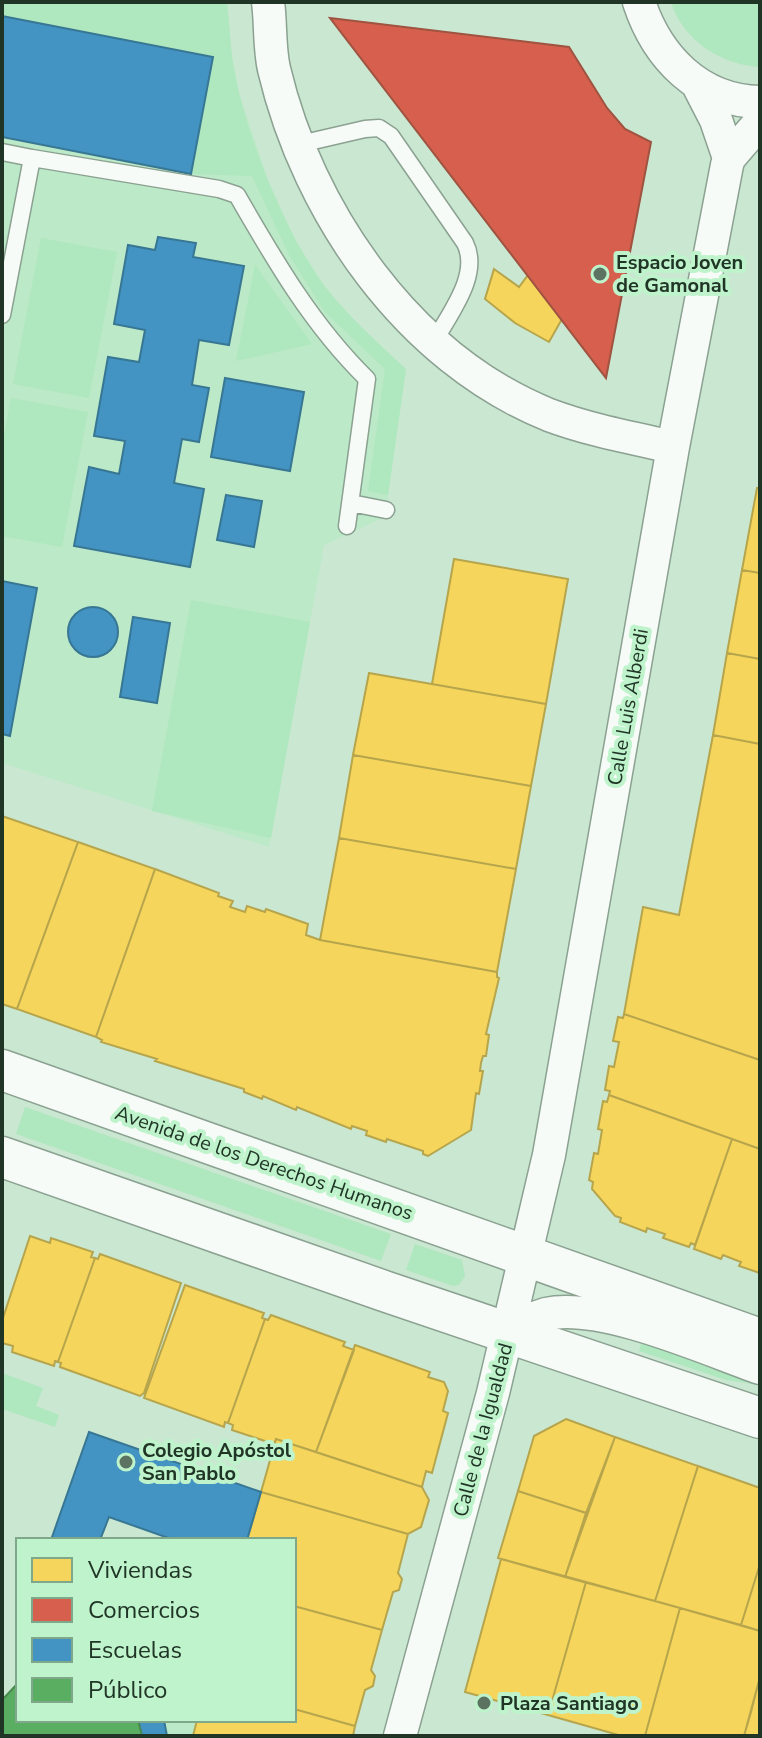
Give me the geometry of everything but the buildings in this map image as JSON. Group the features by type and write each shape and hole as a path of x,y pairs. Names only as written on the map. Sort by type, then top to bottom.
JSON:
{"street":[{"path":"623,2 643,14 671,62 697,83 742,102 760,102"},
{"path":"269,3 273,67 320,194 387,294 434,342 506,392 547,414 595,430 673,447"},
{"name":"Calle Luis Alberdi","path":"697,83 716,120 729,158"},
{"name":"Calle Luis Alberdi","path":"526,1256 551,1146 673,447 729,158 760,122"},
{"name":"Avenida de los Derechos Humanos","path":"2,1070 760,1339"},
{"path":"2,1157 760,1418"},
{"path":"508,1333 526,1256"},
{"name":"Calle de la Igualdad","path":"400,1736 508,1333 528,1320 549,1313 595,1314 658,1332 760,1368"},
{"path":"704,1398 760,1396"}],"lane":[{"path":"300,144 379,128 391,136 465,243 470,253 470,269 462,291 434,342"},
{"path":"2,152 219,189 237,195 305,308 367,379 347,526"},
{"path":"2,315 32,158"},
{"path":"351,503 386,510"}],"shaded area":[{"path":"2,2 227,2 232,57 240,96 268,180 296,241 324,285 355,322 406,369 385,517 324,545 269,847 2,763"},
{"path":"2,2 227,2 232,57 245,114 266,177 294,238 325,287 406,369 388,495 368,491 385,369 325,312 289,255 252,176 191,174 213,57 2,16"},
{"path":"671,2 760,2 760,67 732,61 706,48 685,28"},
{"path":"41,238 117,252 89,398 13,384"},
{"path":"255,265 312,344 236,361"},
{"path":"11,398 88,412 62,547 2,536 2,446"},
{"path":"191,600 310,622 271,838 152,811"},
{"path":"25,1107 391,1234 381,1261 16,1134"},
{"path":"415,1244 462,1260 465,1276 459,1285 453,1286 406,1270"},
{"path":"642,1341 760,1380 760,1385 726,1380 639,1351"},
{"path":"2,1373 43,1388 36,1406 59,1415 55,1427 2,1409"},
{"path":"138,1722 196,1722 193,1736 142,1736"}],"place":[{"name":"Espacio Joven de Gamonal","path":"600,274"},
{"name":"Colegio Apóstol San Pablo","path":"126,1462"},
{"name":"Plaza Santiago","path":"484,1703"}]}
